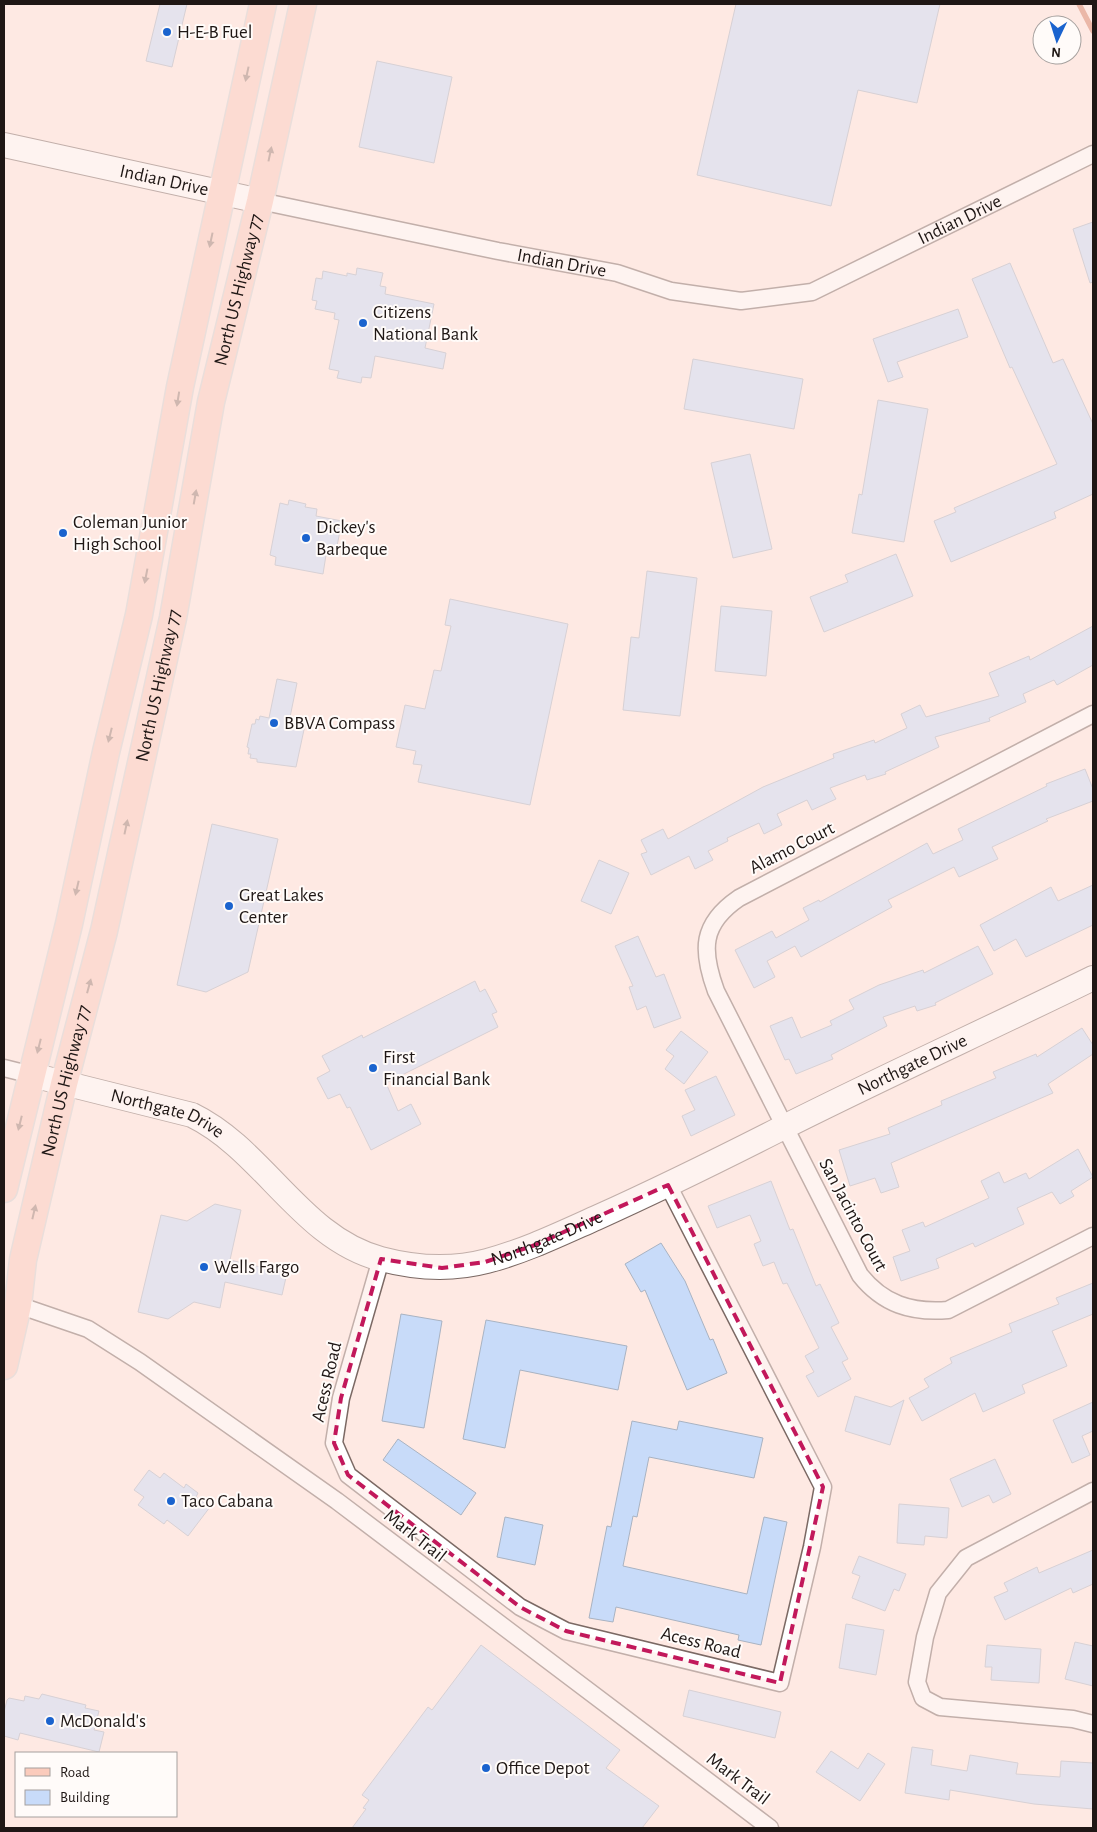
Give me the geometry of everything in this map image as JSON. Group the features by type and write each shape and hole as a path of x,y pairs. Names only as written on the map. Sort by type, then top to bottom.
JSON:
{"main road":[{"name":"North US Highway 77","path":"4,1189 69,924 106,752 139,615 180,387 263,4"},
{"name":"North US Highway 77","path":"4,1366 18,1305 23,1260 64,1084 104,931 173,618 211,402 260,202 303,4"}],"street":[{"name":"Indian Drive","path":"4,145 260,202 498,251 618,273 671,290 741,301 812,292 1093,154"},
{"name":"Alamo Court","path":"785,1126 716,990 707,965 708,935 712,922 723,908 739,898 1093,714"},
{"name":"Northgate Drive","path":"4,1068 192,1115 207,1122 244,1150 297,1206 326,1231 352,1248 381,1259 442,1268 485,1262 535,1245 668,1185 785,1126 1093,978"},
{"name":"San Jacinto Court","path":"785,1126 860,1275 869,1287 891,1303 902,1308 928,1312 948,1310 1093,1236"},
{"name":"Acess Road","path":"381,1259 341,1398 334,1442 348,1475 520,1607 566,1631 780,1683 812,1547 823,1487 668,1185"},
{"name":"Mark Trail","path":"18,1305 88,1329 140,1362 337,1501 770,1828"},
{"path":"1093,1491 966,1558 938,1593 925,1637 917,1682 922,1698 940,1707 1073,1719 1093,1724"}],"highlighted area":[{"path":"668,1185 823,1487 780,1683 566,1631 520,1607 348,1475 334,1443 341,1398 381,1259 442,1268 485,1262 535,1245"}],"building":[{"name":"H-E-B Fuel","path":"160,4 187,4 172,67 146,61"},
{"path":"736,4 940,4 917,103 858,90 831,206 697,175"},
{"path":"377,61 452,77 434,163 359,147"},
{"path":"1093,222 1093,282 1090,283 1073,229"},
{"path":"1010,263 1053,363 1063,359 1093,424 1093,494 1054,512 1056,518 951,562 934,521 956,512 954,508 1057,464 1012,367 1010,368 972,279"},
{"name":"Citizens National Bank","path":"357,268 383,273 380,286 386,287 385,294 434,304 425,348 446,353 443,369 375,356 371,378 362,377 361,383 337,378 339,371 329,369 339,320 334,319 335,313 315,309 317,301 312,300 316,278 322,279 323,271 347,276 347,273 356,275"},
{"path":"958,309 968,337 897,362 903,377 888,382 873,339"},
{"path":"693,359 803,379 794,429 684,409"},
{"path":"878,400 928,409 904,542 852,533 859,494 862,495"},
{"path":"750,454 772,549 733,558 711,463"},
{"name":"Dickey's Barbeque","path":"289,500 306,504 305,507 317,509 316,516 342,521 335,556 326,555 323,574 275,565 276,557 270,555 280,503 288,505"},
{"path":"896,554 913,596 824,632 810,597 848,582 845,575"},
{"path":"647,571 697,578 680,716 623,710 631,637 639,638"},
{"path":"450,599 568,624 530,805 418,782 422,765 413,764 416,751 396,747 405,705 425,709 434,670 441,671 451,626 445,625"},
{"path":"721,606 772,611 766,676 715,671"},
{"path":"1093,626 1093,665 1057,685 1054,680 1023,694 1026,702 989,718 990,721 935,737 939,747 885,772 886,774 867,780 865,775 830,788 836,799 812,810 807,800 777,814 782,825 764,834 759,823 727,838 728,841 708,851 713,860 695,869 689,856 651,875 641,854 647,852 641,840 663,829 668,839 763,787 834,758 833,754 874,740 875,743 907,728 901,714 920,705 926,717 999,696 989,673 1029,656 1030,660"},
{"name":"BBVA Compass","path":"277,679 297,683 289,722 305,725 296,767 257,762 257,759 250,758 251,754 248,754 249,748 247,747 252,724 255,724 256,719 259,720 260,716 269,718"},
{"path":"1085,769 1093,789 1093,801 1046,819 1048,821 992,847 998,859 959,877 954,867 888,900 892,907 801,957 795,946 767,961 775,977 754,988 735,950 772,931 776,938 809,920 803,908 819,900 820,902 927,843 933,854 963,840 958,829 1047,786 1046,784"},
{"name":"Great Lakes Center","path":"212,824 278,839 248,972 206,992 177,985"},
{"path":"599,860 629,873 611,914 581,901"},
{"path":"1093,885 1093,925 1026,957 1016,939 994,951 980,925 1051,887 1058,901"},
{"path":"638,936 656,977 664,974 681,1018 654,1028 646,1006 637,1010 629,987 633,986 615,946"},
{"path":"978,946 993,974 935,1003 936,1005 917,1011 915,1006 883,1017 887,1026 831,1055 833,1059 796,1074 789,1059 785,1060 770,1026 792,1017 801,1038 832,1025 830,1021 854,1009 849,1000 879,985 923,970 924,973"},
{"name":"First Financial Bank","path":"475,981 480,992 485,989 497,1012 492,1014 498,1027 386,1083 398,1111 411,1104 421,1124 371,1150 350,1107 347,1108 340,1094 328,1099 317,1078 330,1071 322,1056 362,1035 363,1038"},
{"path":"1082,1028 1093,1045 1093,1054 1048,1084 1053,1093 891,1163 899,1187 881,1193 875,1178 850,1186 839,1150 890,1134 888,1128 942,1105 941,1101 996,1078 993,1072 1036,1054 1037,1057"},
{"path":"681,1031 708,1052 684,1084 665,1069 674,1056 666,1050"},
{"path":"716,1076 735,1115 691,1136 682,1116 695,1110 685,1090"},
{"path":"1078,1149 1093,1177 1071,1191 1074,1196 1060,1204 1052,1192 1017,1208 1024,1224 975,1247 973,1243 936,1259 939,1268 901,1281 893,1257 910,1251 902,1230 923,1222 925,1227 989,1198 981,1181 999,1172 1004,1183 1026,1173 1029,1179"},
{"path":"771,1181 790,1230 793,1229 816,1286 820,1284 839,1323 831,1327 848,1359 842,1362 851,1379 818,1397 806,1376 814,1372 805,1356 819,1348 787,1283 783,1284 774,1262 763,1266 754,1244 761,1241 750,1215 717,1228 708,1206"},
{"name":"Wells Fargo","path":"215,1204 241,1210 230,1260 287,1273 282,1295 225,1282 220,1308 194,1302 168,1319 138,1312 161,1215 187,1221"},
{"path":"661,1243 685,1281 710,1340 713,1339 727,1373 687,1390 645,1290 641,1292 625,1264"},
{"path":"1093,1283 1093,1314 1052,1331 1067,1366 1022,1385 1025,1393 983,1412 975,1393 922,1421 909,1398 929,1387 924,1379 952,1363 950,1358 1012,1332 1009,1324 1059,1304 1056,1298"},
{"path":"401,1314 442,1321 424,1428 382,1421"},
{"path":"486,1320 627,1346 618,1390 520,1370 505,1448 463,1439"},
{"path":"855,1396 891,1407 904,1400 890,1445 845,1431"},
{"path":"1093,1402 1093,1431 1082,1436 1090,1455 1072,1463 1053,1420"},
{"path":"632,1421 677,1430 679,1421 763,1438 754,1478 649,1457 637,1517 633,1516 623,1566 747,1594 764,1517 787,1522 761,1645 738,1640 739,1635 616,1607 613,1622 589,1618 607,1526 611,1527"},
{"path":"398,1439 476,1493 461,1515 383,1460"},
{"path":"995,1459 1011,1494 993,1503 989,1495 962,1507 950,1479"},
{"name":"Taco Cabana","path":"149,1470 160,1478 164,1473 184,1488 186,1484 198,1493 196,1497 210,1507 188,1536 167,1520 164,1524 138,1505 144,1497 134,1490"},
{"path":"899,1504 949,1508 947,1538 925,1536 924,1545 897,1543"},
{"path":"505,1517 543,1525 535,1565 497,1557"},
{"path":"1093,1550 1093,1584 1073,1593 1071,1588 1005,1620 994,1597 1008,1591 1004,1583 1037,1567 1039,1573"},
{"path":"859,1556 906,1574 899,1591 894,1589 885,1611 852,1598 860,1576 852,1573"},
{"path":"846,1624 884,1630 876,1675 839,1668"},
{"path":"1075,1642 1093,1646 1093,1686 1065,1679"},
{"path":"481,1645 620,1750 606,1768 659,1806 642,1828 352,1828 366,1809 363,1808 369,1800 362,1795 428,1707 432,1710"},
{"path":"987,1645 1041,1649 1039,1683 991,1680 992,1667 985,1667"},
{"path":"689,1690 781,1712 775,1738 683,1716"},
{"name":"McDonald's","path":"42,1694 86,1705 85,1708 99,1711 94,1730 104,1732 99,1752 20,1733 18,1740 4,1736 4,1712 7,1700 9,1698 24,1701 25,1696 39,1699"},
{"path":"912,1747 933,1750 931,1765 967,1771 970,1755 1018,1763 1016,1774 1060,1777 1061,1761 1093,1763 1093,1809 1034,1804 950,1790 949,1800 905,1793"},
{"path":"831,1751 858,1769 868,1753 885,1764 860,1801 816,1772"}],"waterway":[{"path":"1079,4 1093,31"}],"place":[{"name":"H-E-B Fuel","path":"167,32"},
{"name":"Citizens National Bank","path":"363,323"},
{"name":"Coleman Junior High School","path":"63,533"},
{"name":"Dickey's Barbeque","path":"306,538"},
{"name":"BBVA Compass","path":"274,723"},
{"name":"Great Lakes Center","path":"229,906"},
{"name":"First Financial Bank","path":"373,1068"},
{"name":"Wells Fargo","path":"204,1267"},
{"name":"Taco Cabana","path":"171,1501"},
{"name":"McDonald's","path":"50,1721"},
{"name":"Office Depot","path":"486,1768"}]}
